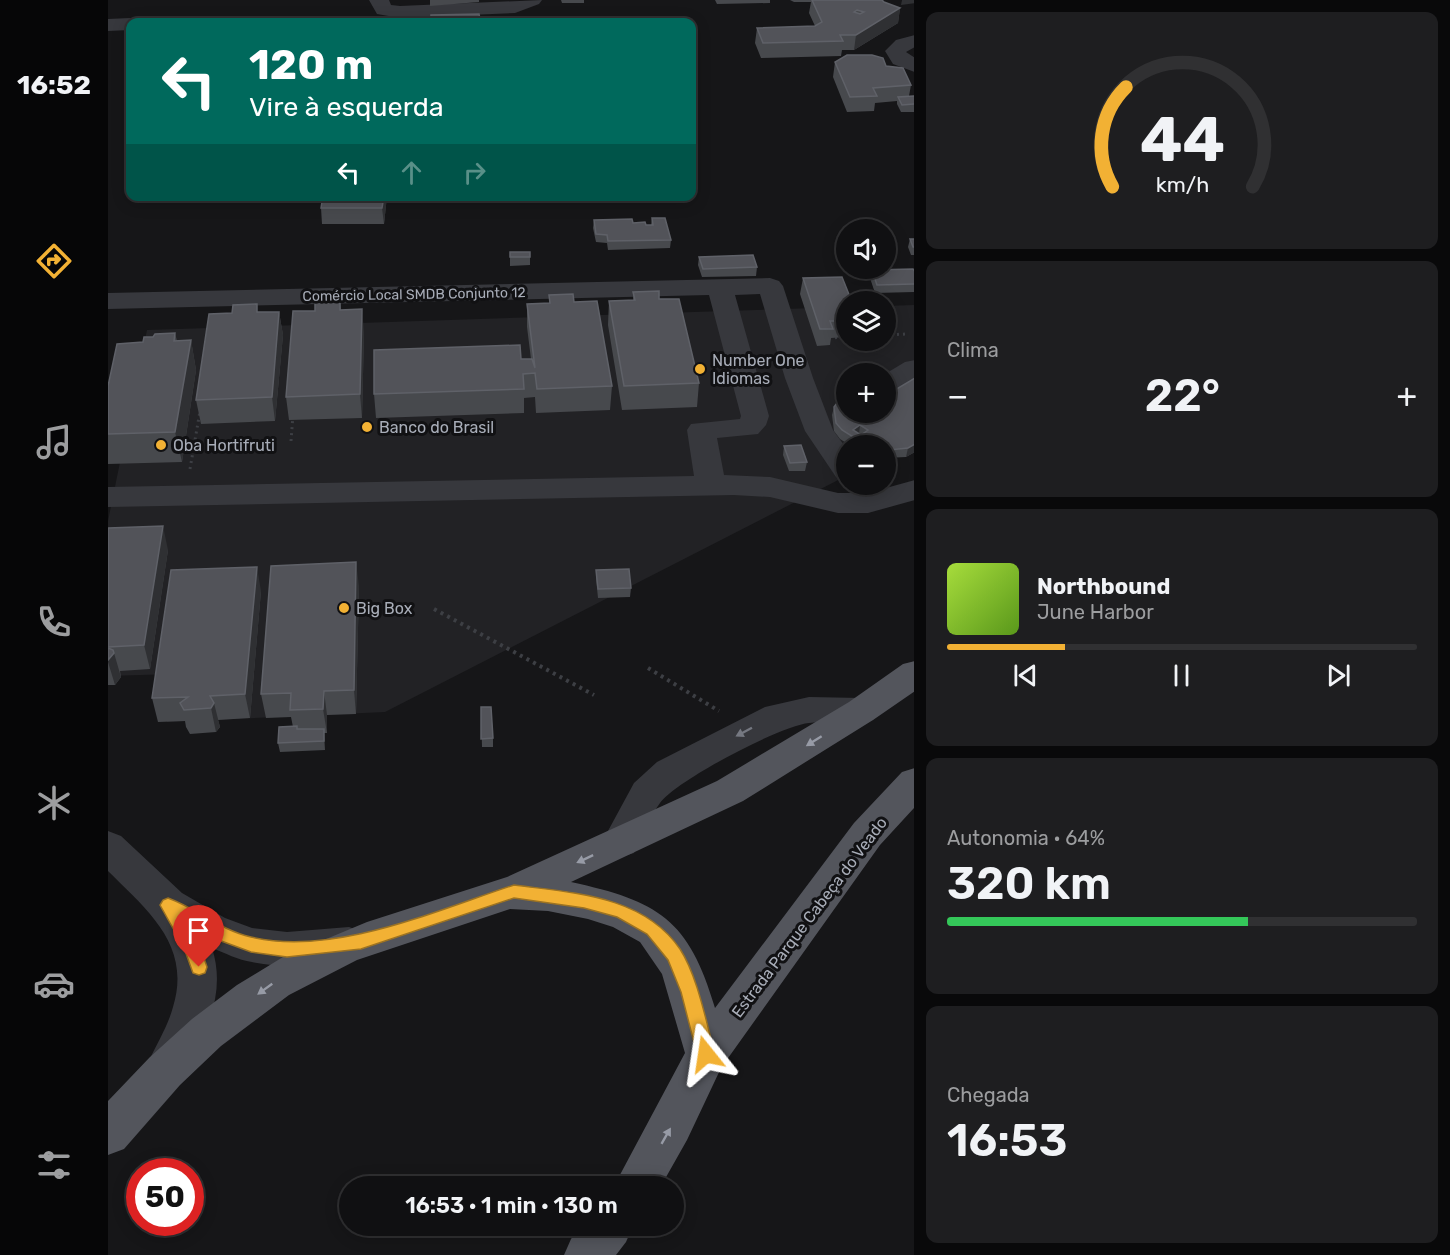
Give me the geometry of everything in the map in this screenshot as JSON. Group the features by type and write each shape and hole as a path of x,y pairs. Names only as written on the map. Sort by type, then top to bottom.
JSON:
{"main road":[{"path":"108,1134 166,1067 222,1020 275,982 319,959 361,942 514,891 730,791 861,711 914,674"},
{"name":"Estrada Parque Cabeça do Veado","path":"643,1176 672,1125 706,1054 863,840 914,783"},
{"path":"514,891 584,901 621,911 653,929 674,955 689,992 706,1054"}],"street":[{"path":"379,0 384,10 400,12 515,7 532,0"},
{"path":"108,25 126,24"},
{"path":"914,41 903,44 895,51 900,60 914,66"},
{"name":"Comércio Local SMDB Conjunto 12","path":"108,301 770,286 799,378 819,431 836,456"},
{"path":"711,486 701,430 748,428 752,425 755,416 720,288"},
{"path":"896,379 914,369"},
{"path":"108,497 711,486 761,486 838,503 859,495"},
{"path":"896,491 914,490"},
{"path":"108,847 168,905 211,930 251,945 287,949 361,942"},
{"path":"166,1067 190,1020 199,992 199,967 192,946 168,905"}],"path":[{"path":"896,334 906,334"},
{"path":"824,338 836,337"},
{"path":"185,496 201,403"},
{"path":"291,441 293,408"},
{"path":"434,609 594,695"},
{"path":"648,668 719,712"}],"shaded area":[{"path":"914,305 914,441 896,444 896,435 836,435 836,481 385,712 167,722 173,674 108,676 108,521 147,330 836,307 836,351 896,351 896,306"}],"building":[{"path":"812,0 882,0 900,8 856,35 840,35 843,41 763,43 757,28 815,26 822,22"},
{"path":"479,14 480,18 431,18 431,15"},
{"path":"847,55 872,55 883,58 886,66 903,68 911,85 873,88 877,96 850,97 835,62"},
{"path":"914,96 914,104 902,105 898,97"},
{"path":"322,201 383,201 382,208 321,208"},
{"path":"652,218 665,218 671,240 608,241 607,235 596,234 594,220 632,219 633,223 645,222 646,225 653,225"},
{"path":"510,252 530,252 530,257 510,257"},
{"path":"753,255 757,267 703,269 699,257"},
{"path":"896,269 914,270 914,284 877,285 875,279 896,279"},
{"path":"803,278 843,279 848,291 836,291 836,321 830,321 833,329 820,329"},
{"path":"659,291 659,299 679,299 699,383 624,386 609,301 635,300 633,292"},
{"path":"573,294 574,302 597,301 612,386 537,389 535,373 523,374 524,389 374,394 374,350 520,345 521,359 532,359 535,368 527,304 550,303 549,295"},
{"path":"340,302 340,310 362,309 360,394 286,397 293,311 315,311 315,303"},
{"path":"257,304 257,312 279,312 272,397 196,400 209,314 232,313 233,305"},
{"path":"175,333 174,341 191,340 175,432 108,434 108,386 117,344 143,342 144,337"},
{"path":"914,379 914,445 908,448 896,449 896,435 861,435 850,435 836,423 896,423 896,389","holes":["860,425 868,430 861,435 853,430"]},
{"path":"801,445 807,462 790,463 784,446"},
{"path":"163,526 144,645 108,647 108,528"},
{"path":"356,562 354,690 324,691 323,709 290,710 291,693 261,694 271,566"},
{"path":"257,567 245,694 210,696 214,703 211,708 184,710 180,703 188,697 152,698 171,570"},
{"path":"629,569 631,588 598,589 596,570"},
{"path":"108,648 114,653 108,660"},
{"path":"481,707 491,707 493,738 481,739"},
{"path":"297,726 297,729 324,729 324,741 278,743 279,727"}],"place":[{"name":"Number One Idiomas","path":"700,369"},
{"name":"Banco do Brasil","path":"367,427"},
{"name":"Oba Hortifruti","path":"161,445"},
{"name":"Big Box","path":"344,608"}],"route":[{"path":"199,967 192,946 168,905 211,930 251,945 287,949 361,942 514,891 584,901 621,911 653,929 674,955 689,992 706,1054"}]}
